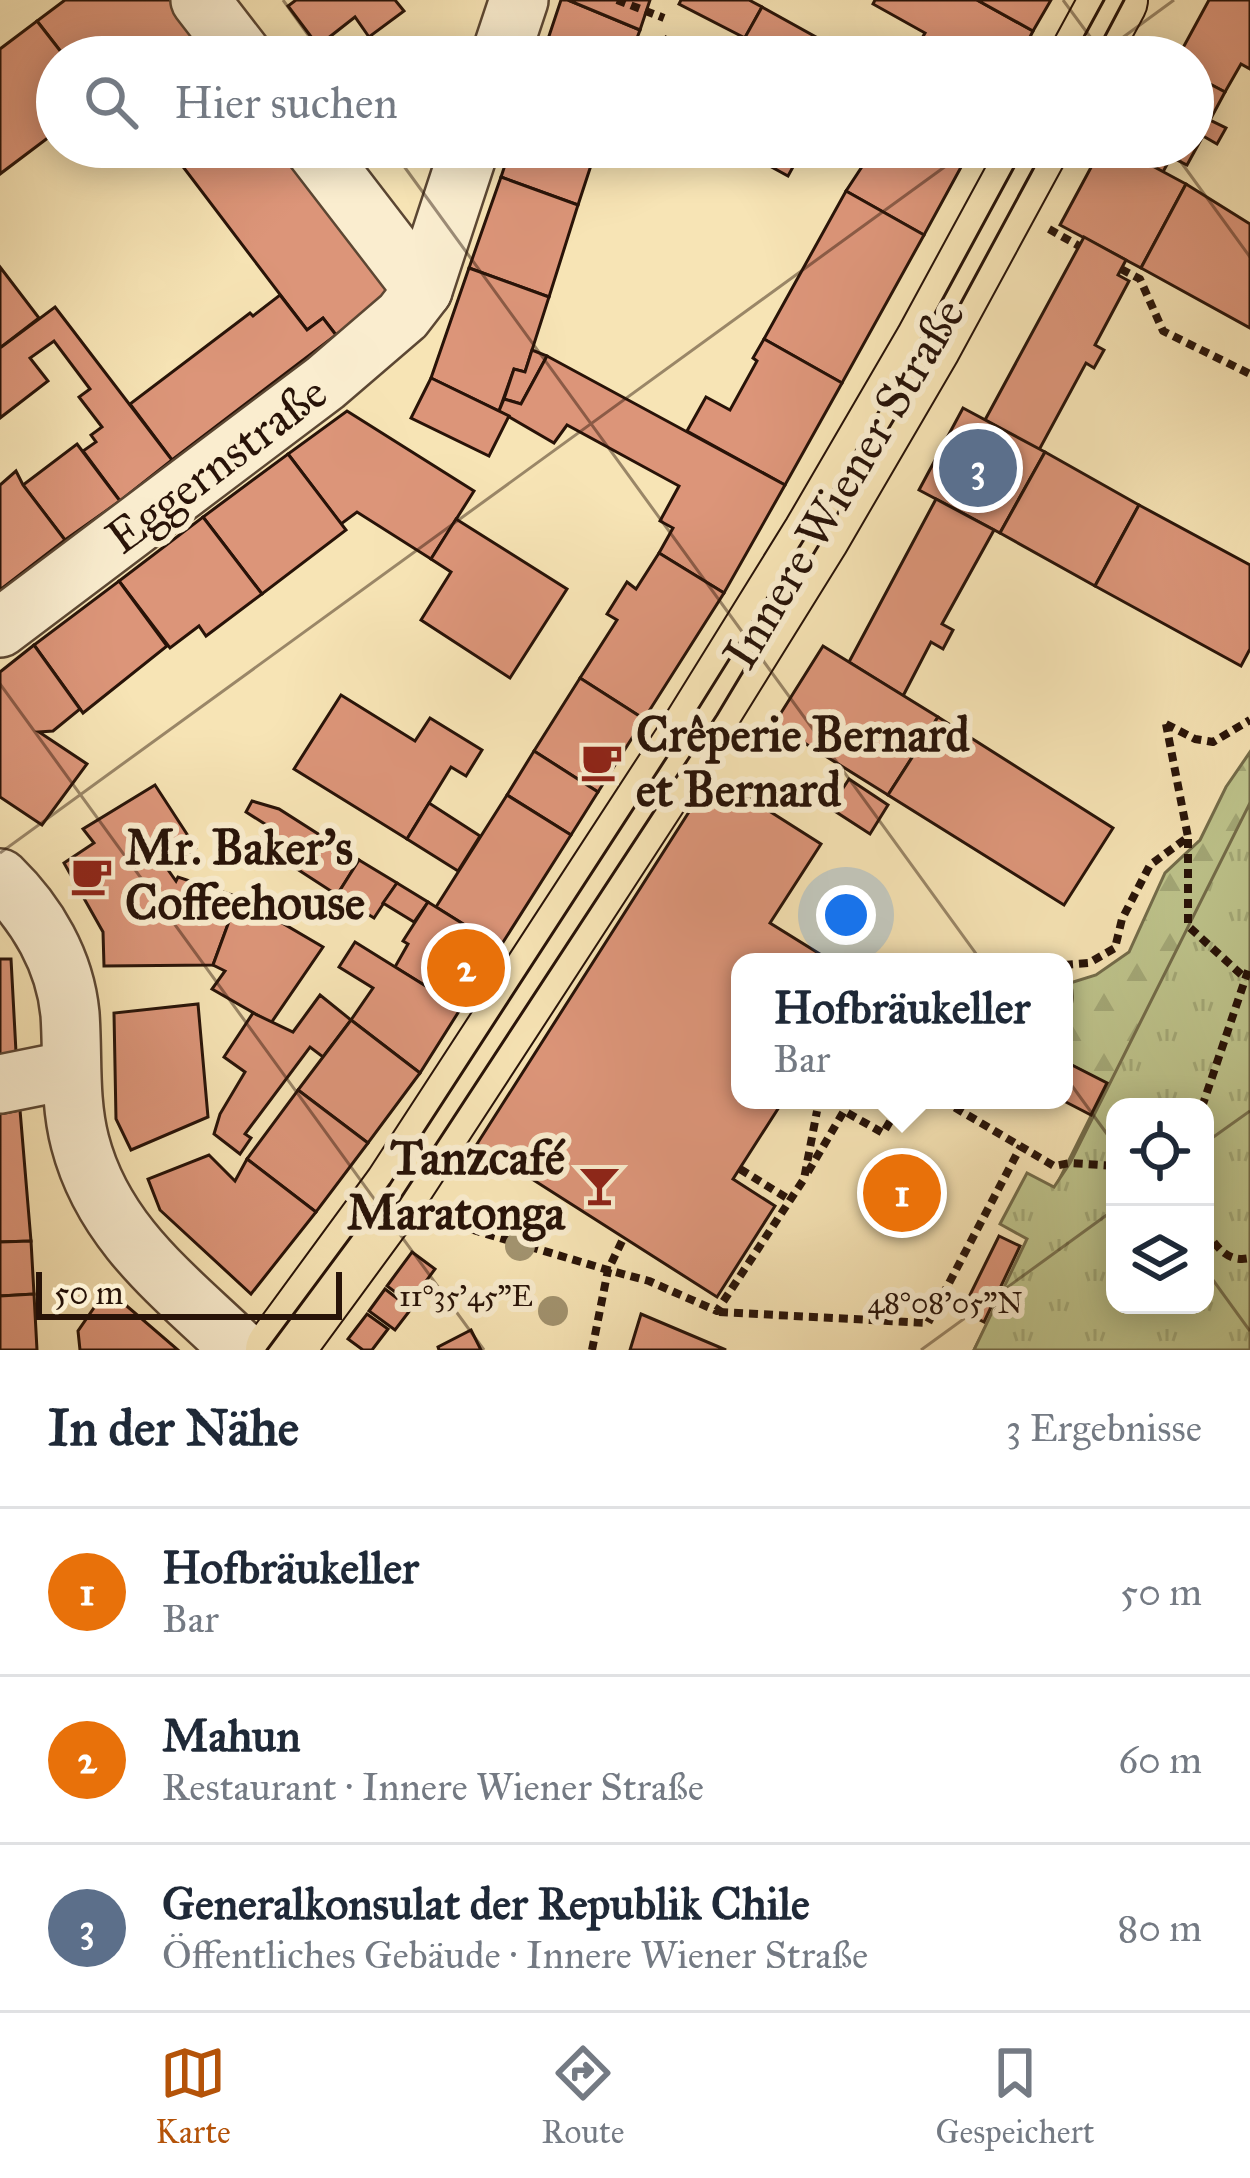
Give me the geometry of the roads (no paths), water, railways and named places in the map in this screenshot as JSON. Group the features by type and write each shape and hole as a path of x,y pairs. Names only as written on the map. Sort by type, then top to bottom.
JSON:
{"main road":[{"path":"1094,36 1114,0"},
{"name":"Innere Wiener Straße","path":"279,1350 398,1190 686,747 817,536 1024,168"}],"street":[{"path":"200,0 228,36"},
{"path":"507,36 519,0"},
{"path":"329,168 423,290"},
{"path":"423,290 463,168"},
{"name":"Eggernstraße","path":"0,628 325,383 403,316 423,290"},
{"path":"0,878 45,932 58,965 70,1010 70,1070 80,1142 105,1204 156,1270 242,1350"},
{"path":"0,1084 70,1070"}],"tram line":[{"path":"1084,36 1104,0"},
{"path":"1105,36 1124,0"},
{"path":"267,1350 390,1184 700,706 920,341 1014,168"},
{"path":"393,1210 717,715 935,351 1034,168"}],"place":[{"name":"Generalkonsulat der Republik Chile","path":"978,468"},
{"name":"Crêperie Bernard et Bernard","path":"602,762"},
{"name":"Mr. Baker's Coffeehouse","path":"91,875"},
{"name":"Mahun","path":"466,968"},
{"name":"Tanzcafé Maratonga","path":"599,1185"},
{"name":"Hofbräukeller","path":"902,1193"}]}
